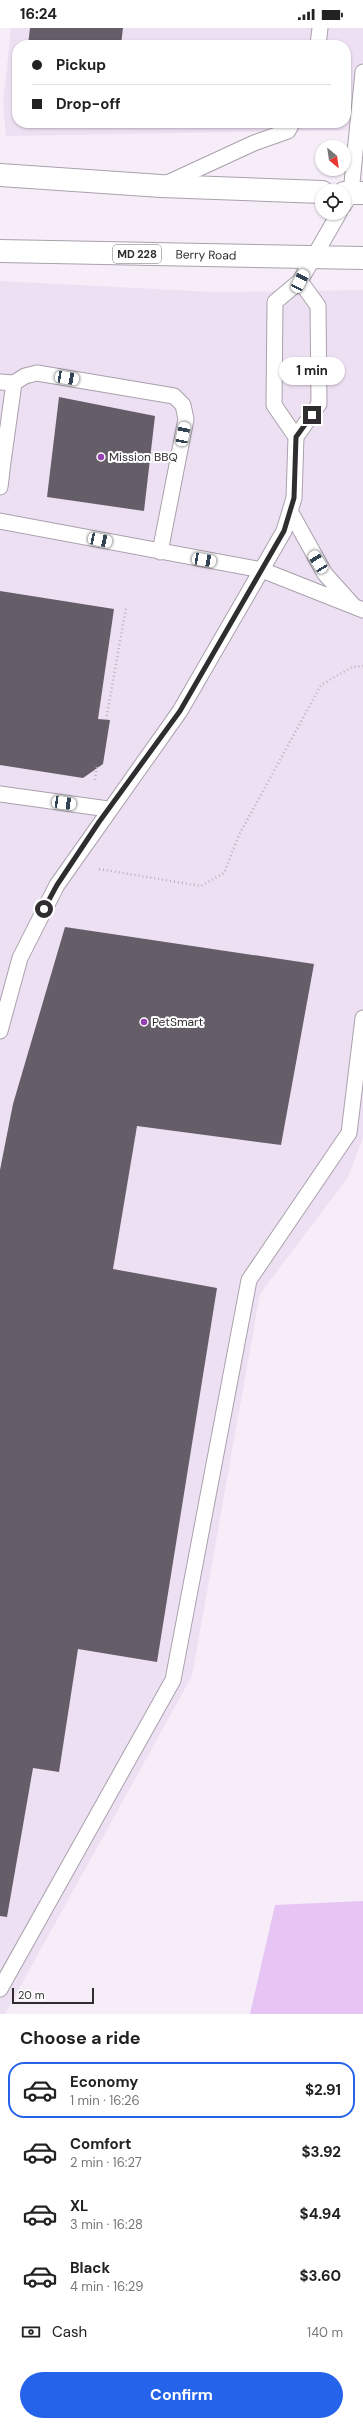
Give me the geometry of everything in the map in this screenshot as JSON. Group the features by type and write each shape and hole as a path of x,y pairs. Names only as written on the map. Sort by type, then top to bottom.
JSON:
{"highway":[{"path":"0,175 161,186 315,192"},
{"name":"Berry Road","path":"0,252 363,258"}],"lane":[{"path":"319,40 320,28"},
{"path":"351,186 363,72"},
{"path":"161,186 254,143 288,131 290,128"},
{"path":"296,437 274,405 275,302 300,281 335,220"},
{"path":"0,1031 20,958 57,885 108,810 180,711 284,531 294,498 296,437 319,404 318,306 300,281"},
{"path":"0,487 7,383 37,373 174,396 183,405 186,419 160,552"},
{"path":"290,511 325,574 358,608"},
{"path":"0,522 262,570 358,608"},
{"path":"0,794 108,810"},
{"path":"0,1989 174,1680 249,1280 350,1133 363,1018"}],"path":[{"path":"106,720 126,608"},
{"path":"99,869 201,886 224,873 239,835 321,685 352,667 363,666"},
{"path":"94,780 97,767"}],"shaded area":[{"path":"11,28 363,28 363,130 6,136 3,103"},
{"path":"0,281 214,292 363,290 363,1138 348,1177 260,1294 192,1676 5,2014 0,2014"},
{"path":"363,1901 363,2014 250,2014 275,1905"}],"building":[{"path":"30,28 123,28 122,40 29,40"},
{"name":"Mission BBQ","path":"59,397 155,416 144,511 47,497"},
{"path":"0,591 114,609 98,719 110,720 103,764 83,778 0,765"},
{"path":"65,927 314,964 281,1145 137,1126 113,1269 217,1288 157,1662 78,1649 59,1772 33,1768 7,1917 0,1916 0,1170 13,1104"}],"place":[{"name":"Mission BBQ","path":"101,457"},
{"name":"PetSmart","path":"144,1022"}],"route":[{"path":"44,909 57,885 99,822 180,711 284,531 294,498 296,437 312,415"}]}
